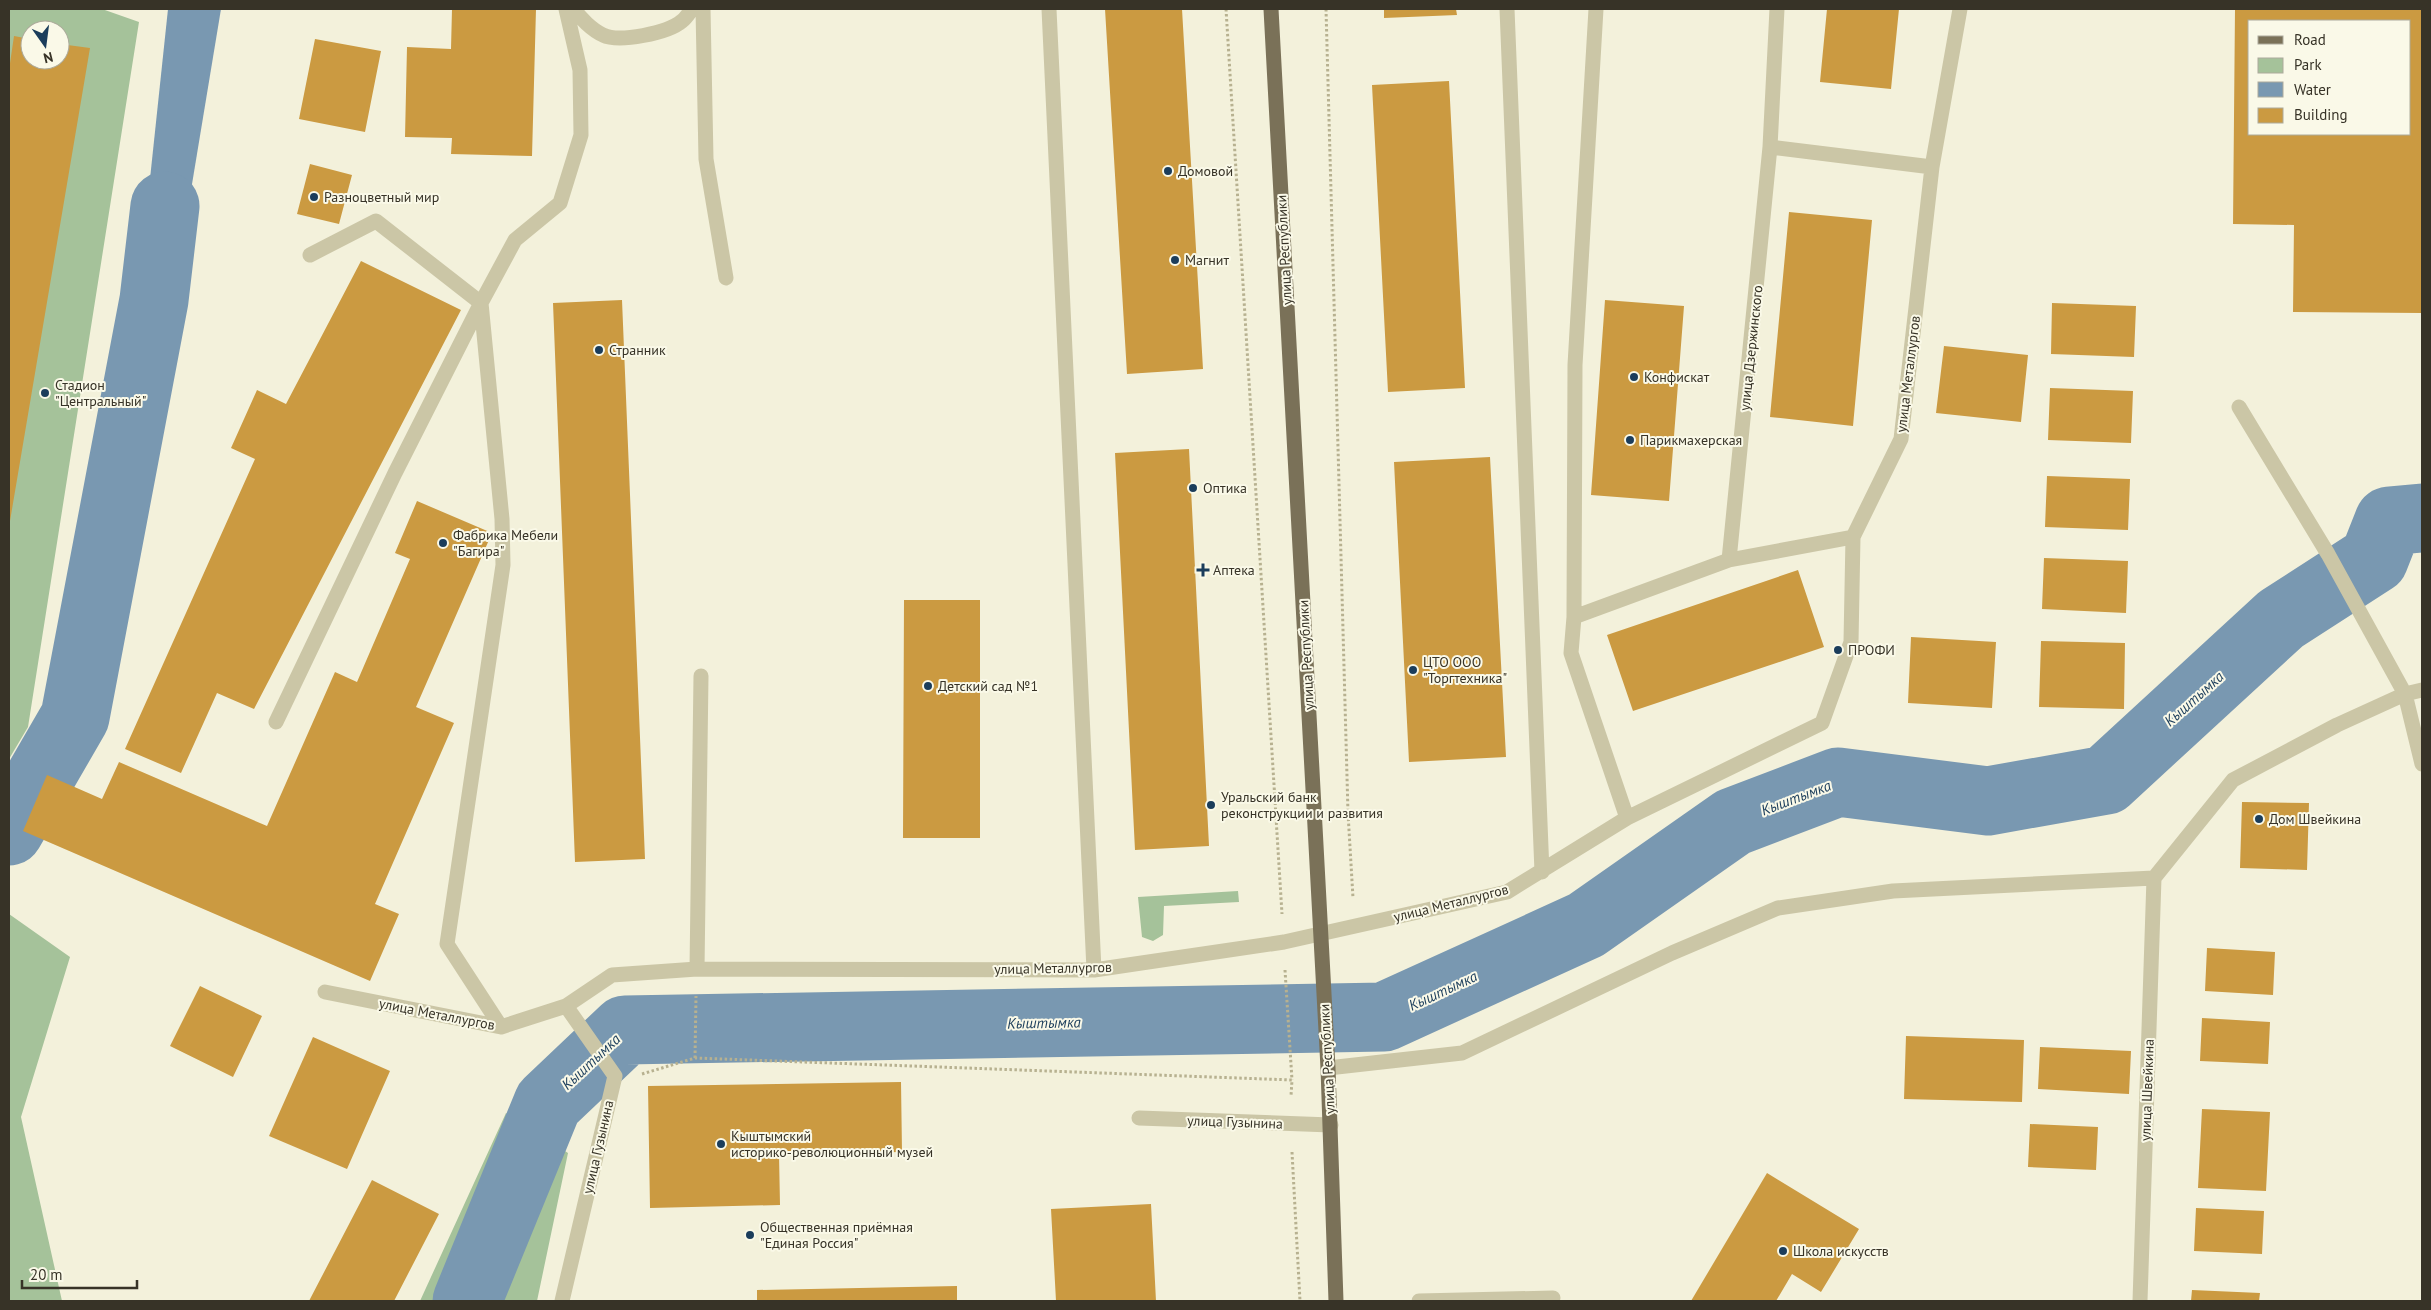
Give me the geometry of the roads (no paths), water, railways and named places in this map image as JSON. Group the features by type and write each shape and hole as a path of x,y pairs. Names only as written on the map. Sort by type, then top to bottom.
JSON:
{"main road":[{"name":"улица Республики","path":"1271,9 1327,1037 1336,1301"}],"street":[{"path":"276,722 395,473 515,240 560,203 581,136 580,70 566,9"},
{"path":"574,9 578,16 603,36 627,38 657,32 681,22 692,9"},
{"path":"703,9 706,159 726,278"},
{"path":"1049,9 1094,970"},
{"path":"1507,9 1542,872"},
{"path":"1596,9 1575,365 1574,617 1571,653 1627,818"},
{"name":"улица Дзержинского","path":"1729,560 1770,147 1776,9"},
{"name":"улица Металлургов","path":"325,992 501,1028 566,1006 612,975 697,969 1094,970 1284,942 1508,892 1627,818 1822,723 1852,642 1853,537 1900,439 1932,167 1960,9"},
{"path":"1770,147 1932,167"},
{"path":"310,256 376,221 481,303 502,519 502,565 447,944 501,1028"},
{"path":"2239,407 2328,554 2405,694 2422,764"},
{"path":"1574,617 1729,560 1853,537"},
{"path":"697,969 701,676"},
{"path":"1328,1068 1462,1053 1672,953 1778,908 1894,891 2154,878 2233,780 2337,725 2405,694 2422,690"},
{"name":"улица Швейкина","path":"2140,1301 2154,878"},
{"name":"улица Гузынина","path":"562,1301 615,1076 566,1006"},
{"name":"улица Гузынина","path":"1139,1118 1331,1125"},
{"path":"1419,1301 1553,1298"}],"water":[{"path":"168,9 221,9 171,311 138,292"}],"waterway":[{"path":"9,831 75,717 154,300 165,206"},
{"name":"Кыштымка","path":"467,1301 548,1103 625,1030 1384,1017 1586,925 1733,822 1838,782 1988,801 2106,780 2281,619 2374,559 2389,521 2422,518"}],"place":[{"name":"Домовой","path":"1168,171"},
{"name":"Разноцветный мир","path":"314,197"},
{"name":"Магнит","path":"1175,260"},
{"name":"Странник","path":"599,350"},
{"name":"Конфискат","path":"1634,377"},
{"name":"Стадион \"Центральный\"","path":"45,393"},
{"name":"Парикмахерская","path":"1630,440"},
{"name":"Оптика","path":"1193,488"},
{"name":"Фабрика Мебели \"Багира\"","path":"443,543"},
{"name":"Аптека","path":"1203,570"},
{"name":"ПРОФИ","path":"1838,650"},
{"name":"ЦТО ООО \"Торгтехника\"","path":"1413,670"},
{"name":"Детский сад №1","path":"928,686"},
{"name":"Уральский банк реконструкции и развития","path":"1211,805"},
{"name":"Дом Швейкина","path":"2259,819"},
{"name":"Кыштымский историко-революционный музей","path":"721,1144"},
{"name":"Общественная приёмная \"Единая Россия\"","path":"750,1235"},
{"name":"Школа искусств","path":"1783,1251"}]}
